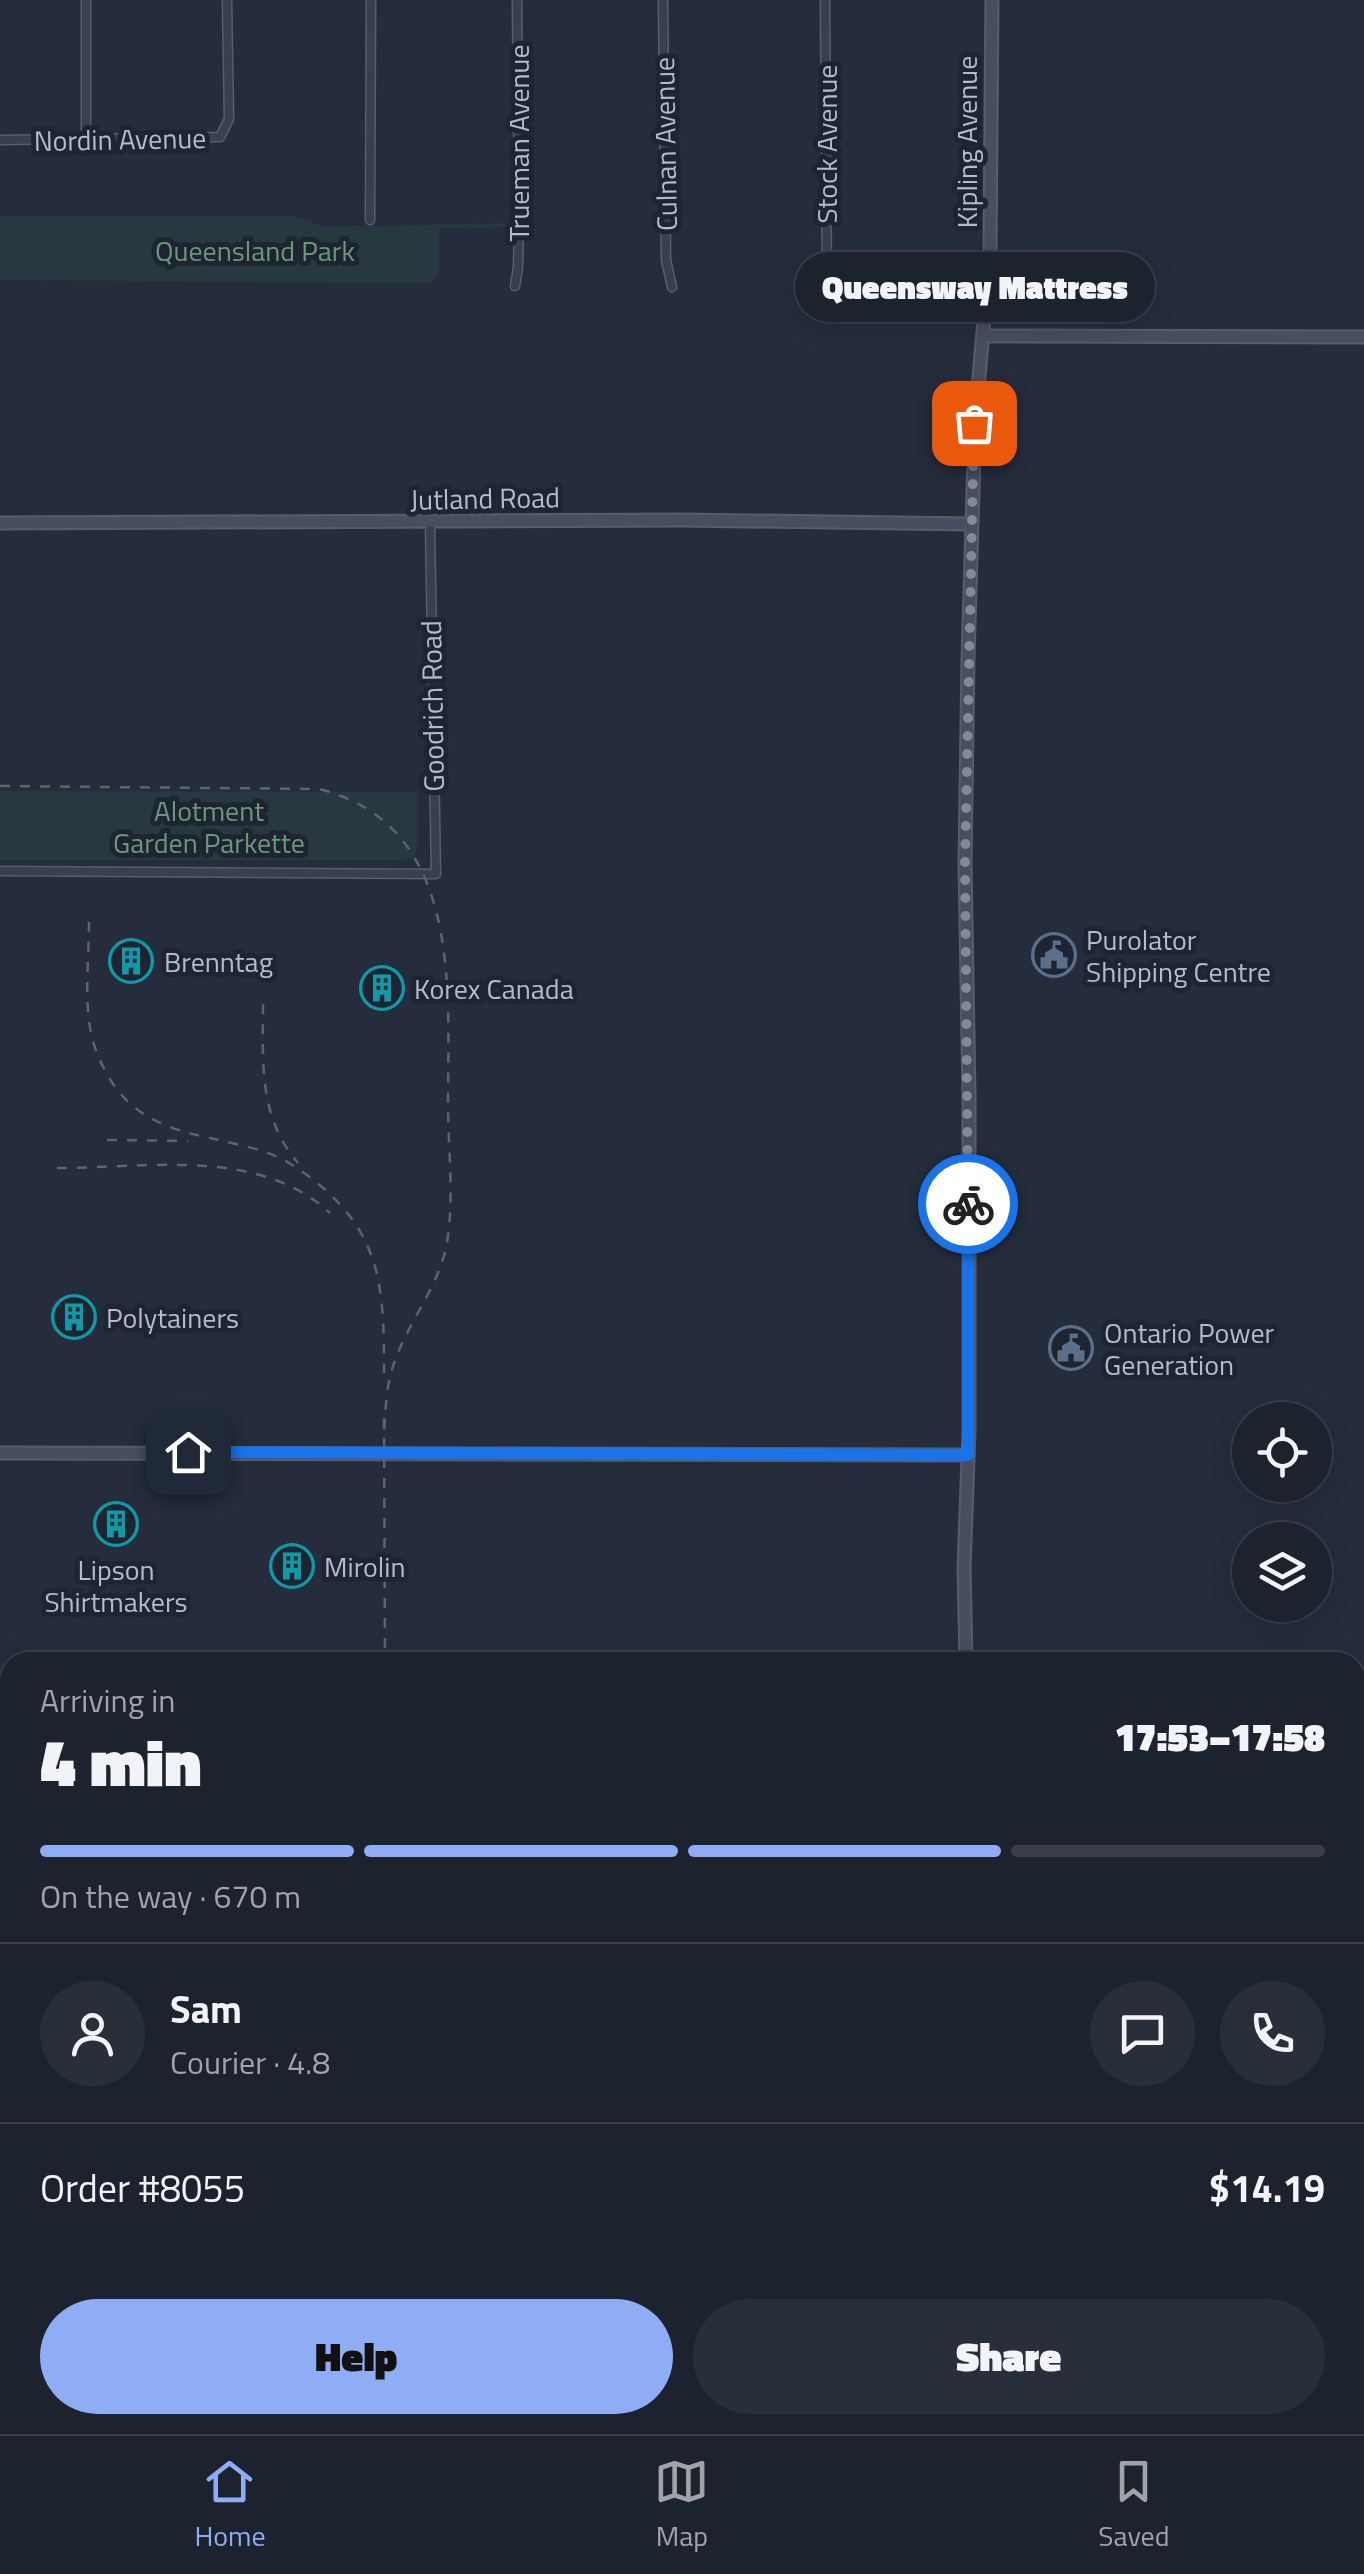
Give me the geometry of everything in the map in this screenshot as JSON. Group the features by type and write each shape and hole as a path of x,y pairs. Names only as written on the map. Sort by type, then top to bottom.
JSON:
{"main road":[{"name":"Kipling Avenue","path":"966,1652 969,1092 965,864 970,524 974,423 990,251 992,0"},
{"path":"984,336 1364,337"},
{"name":"Jutland Road","path":"0,524 681,520 970,524"},
{"path":"0,1453 968,1455"}],"street":[{"path":"86,0 86,140"},
{"name":"Nordin Avenue","path":"0,140 220,138 230,120 226,0"},
{"path":"370,220 371,0"},
{"name":"Trueman Avenue","path":"514,286 519,240 517,0"},
{"name":"Culnan Avenue","path":"663,0 666,260 672,287"},
{"name":"Stock Avenue","path":"826,0 827,288"},
{"name":"Goodrich Road","path":"0,871 436,874 430,524"}],"green space":[{"name":"Queensland Park","path":"0,216 295,216 323,227 510,223 510,227 439,228 439,273 430,283 0,280"},
{"name":"Alotment Garden Parkette","path":"0,791 417,792 417,850 412,858 403,860 0,860"}],"railway":[{"path":"0,786 319,789 366,808 400,837 423,874 437,917 445,963 450,1213 442,1263 393,1367 384,1432"},
{"path":"89,922 90,1026 99,1058 112,1083 145,1115 186,1132 256,1149 288,1162 338,1202 355,1223 375,1267 383,1317 384,1373"},
{"path":"263,1004 269,1108 285,1145 298,1163"},
{"path":"107,1140 188,1141"},
{"path":"57,1168 164,1165 236,1170 270,1178 302,1192 330,1213"},
{"path":"384,1418 385,1652"}],"way so far":[{"path":"968,1204 965,864 974,423"}],"place":[{"name":"Queensway Mattress","path":"974,423"},
{"name":"Purolator Shipping Centre","path":"1054,955"},
{"name":"Brenntag","path":"131,961"},
{"name":"Korex Canada","path":"382,988"},
{"name":"Polytainers","path":"74,1317"},
{"name":"Ontario Power Generation","path":"1071,1348"},
{"name":"Lipson Shirtmakers","path":"116,1524"},
{"name":"Mirolin","path":"292,1566"}],"route":[{"path":"188,1452 968,1455 968,1204"}]}
